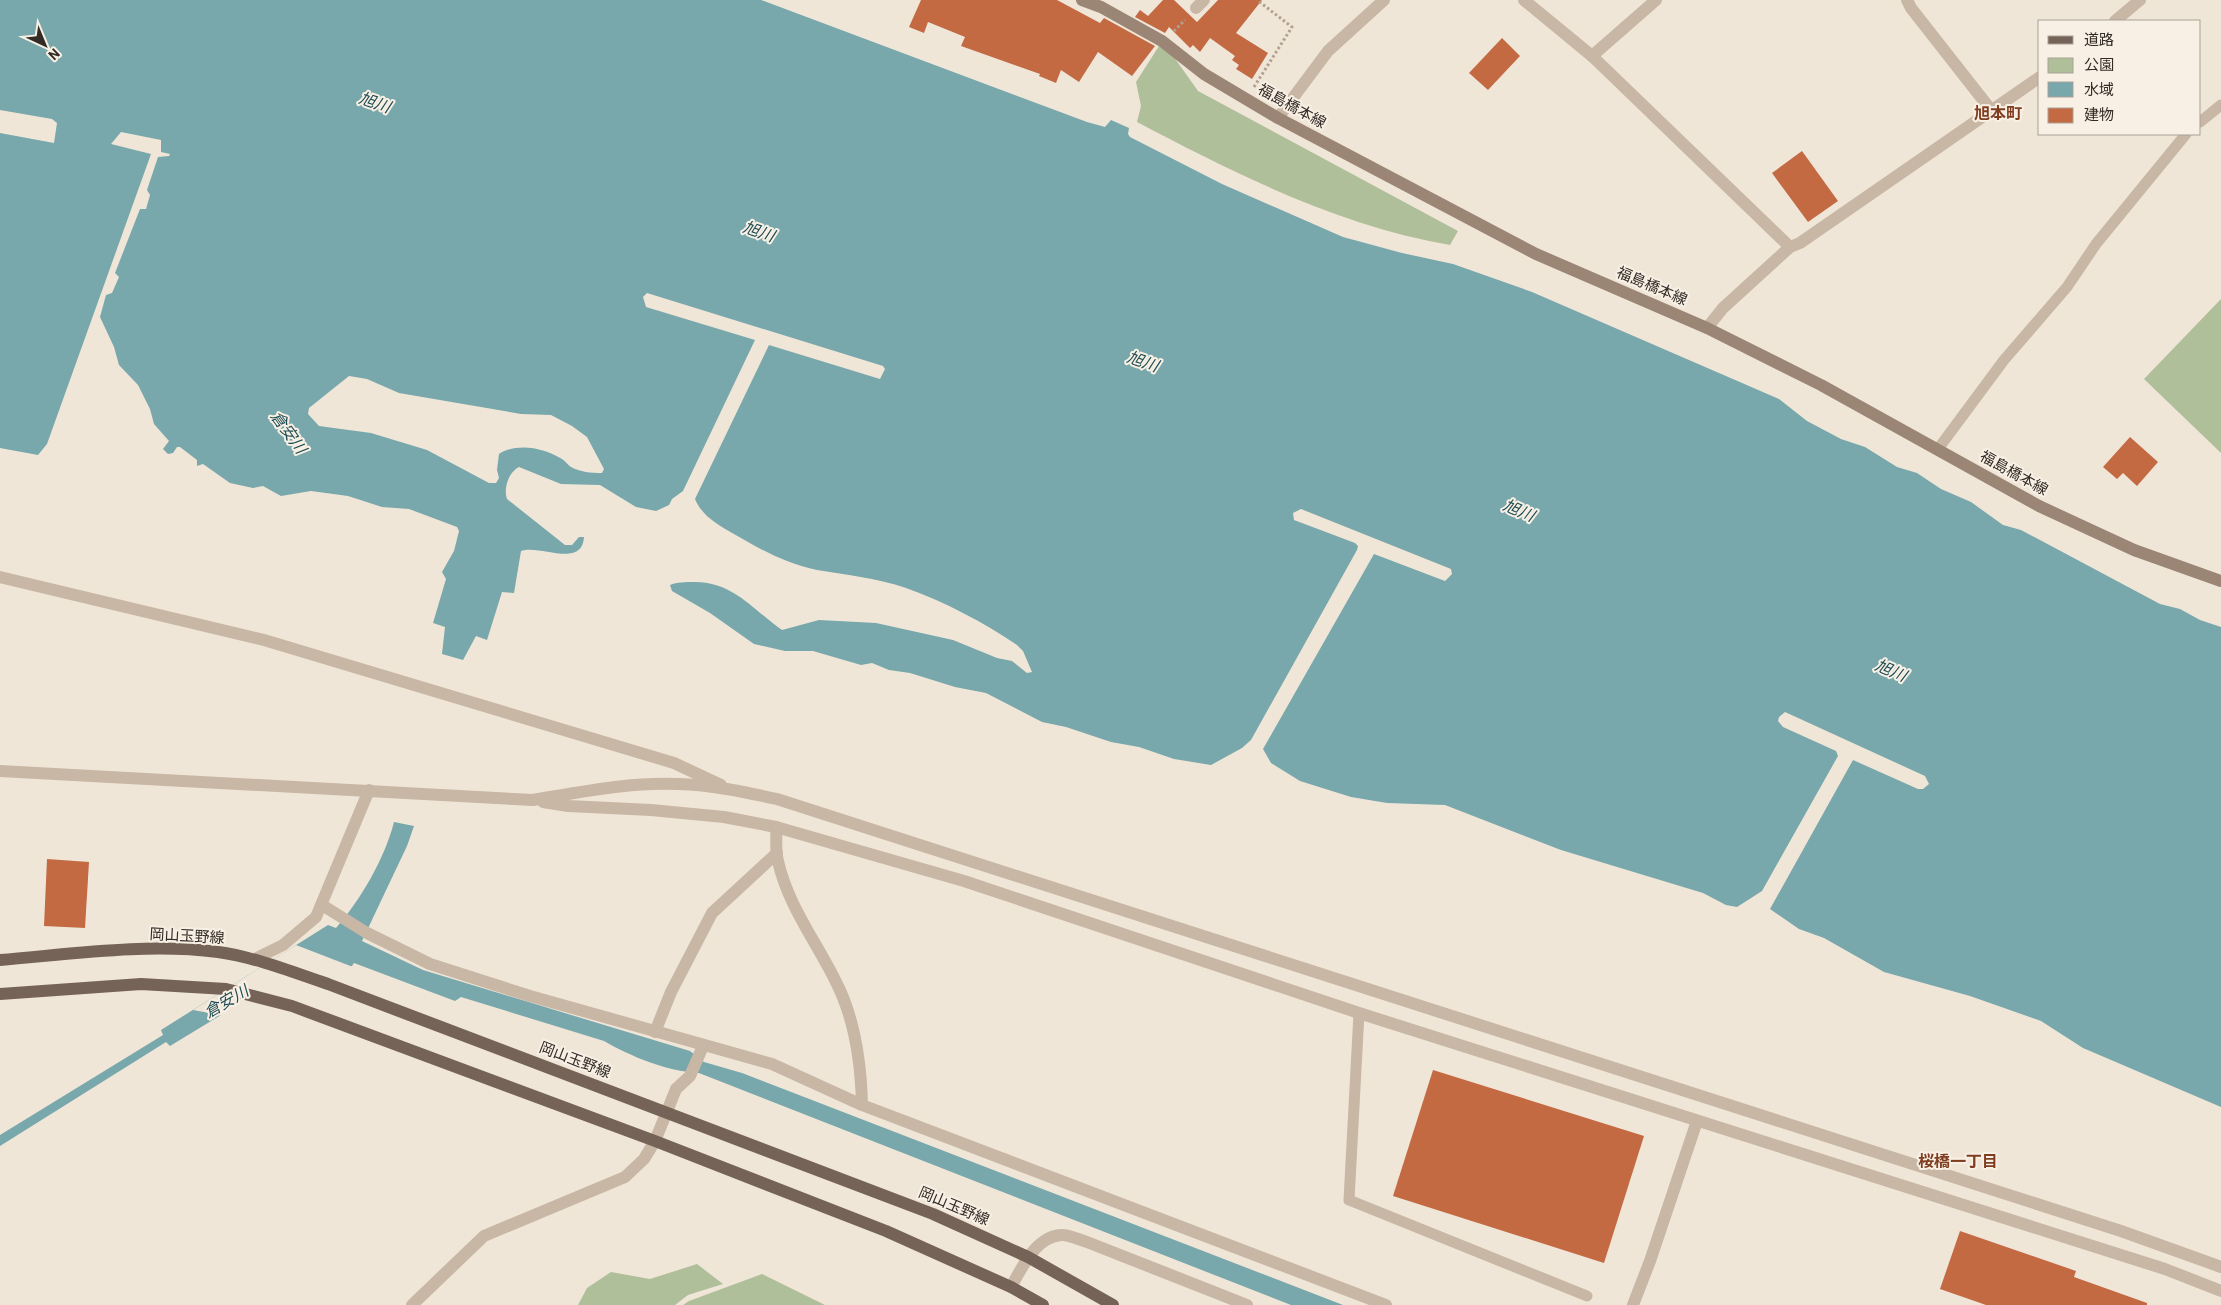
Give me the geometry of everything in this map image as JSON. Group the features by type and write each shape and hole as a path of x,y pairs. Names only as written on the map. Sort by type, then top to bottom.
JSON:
{"main road":[{"name":"福島橋本線","path":"1082,0 1101,7 1163,42 1204,74 1245,100 1536,254 1707,328 1821,385 2039,506 2134,550 2221,581"},
{"name":"岡山玉野線","path":"0,960 149,949 218,952 261,961 328,984 933,1214 1028,1257 1113,1305"},
{"path":"0,994 141,984 226,989 292,1006 655,1141 886,1231 1011,1287 1043,1305"}],"street":[{"path":"1278,118 1328,51 1384,0"},
{"path":"1524,0 1592,56 1790,247"},
{"path":"1592,56 1656,0"},
{"path":"1907,0 1911,8 1990,110"},
{"path":"2116,20 2140,0"},
{"path":"1707,328 1723,308 1790,247 1800,243 2038,78"},
{"path":"0,577 273,642 674,763 732,790"},
{"path":"0,771 533,800 568,806 724,816 776,827 964,881 1358,1013 2165,1269 2221,1291"},
{"path":"533,800 621,786 678,784 732,790 777,799 2112,1228 2221,1267"},
{"path":"261,961 310,924 322,905 369,790"},
{"path":"776,827 777,853 786,888 808,935 836,982 849,1016 861,1067 862,1105"},
{"path":"655,1032 671,992 712,913 777,853"},
{"path":"322,905 367,933 430,964 530,996 655,1032 701,1050 772,1064 862,1105 1386,1305"},
{"path":"412,1305 484,1236 625,1177 644,1159 655,1141 676,1090 690,1076 701,1050"},
{"path":"1632,1305 1650,1261 1697,1121"},
{"path":"1011,1287 1028,1257 1045,1240 1061,1235 1087,1242 1247,1305"}],"lane":[{"path":"2201,121 2221,105"},
{"path":"1938,449 2004,360 2068,287 2096,244 2185,135"},
{"path":"1358,1013 1348,1200 1587,1296"}],"path":[{"path":"1245,100 1292,26 1257,0"},
{"path":"1163,42 1200,4"}],"green space":[{"path":"1159,46 1174,57 1198,91 1458,231 1450,245 1368,225 1289,196 1250,179 1137,122 1141,106 1136,82"},
{"path":"2221,299 2221,453 2144,379"},
{"path":"697,1264 723,1284 688,1295 675,1305 578,1305 587,1288 611,1272 650,1279"},
{"path":"762,1274 825,1305 683,1305 689,1301"}],"water":[{"path":"0,0 761,0 1087,122 1105,127 1111,120 1129,128 1128,134 1130,137 1222,184 1343,237 1453,264 1532,292 1779,399 1807,421 1841,439 1865,447 1897,467 1917,473 1941,489 1971,502 2003,525 2021,530 2160,604 2180,609 2200,620 2221,627 2221,1107 2083,1048 2041,1021 1970,996 1884,972 1824,938 1799,929 1770,909 1853,760 1918,789 1923,789 1929,784 1925,776 1785,712 1779,717 1778,721 1783,727 1836,751 1838,756 1762,891 1737,907 1726,905 1703,893 1561,850 1445,805 1387,803 1351,797 1300,781 1271,763 1263,749 1374,554 1445,581 1452,574 1451,569 1301,509 1293,513 1294,520 1355,543 1358,546 1357,550 1251,740 1242,748 1211,765 1174,759 1139,747 1111,742 1066,727 1042,722 986,693 955,687 910,673 889,670 872,663 861,665 813,651 785,651 754,644 710,613 672,591 670,585 693,582 720,586 742,598 782,630 819,620 876,623 953,640 997,658 1012,661 1027,673 1032,672 1023,651 1017,645 991,628 949,606 906,588 884,582 817,570 795,564 754,545 711,520 695,499 769,345 880,379 885,369 883,366 647,293 643,297 646,307 755,340 683,491 672,499 669,505 656,511 636,507 600,485 561,484 519,467 515,469 506,485 507,499 565,545 572,545 579,537 584,537 581,547 576,552 568,554 539,550 521,551 514,593 502,592 487,640 476,636 463,660 442,654 445,627 433,623 446,579 442,572 454,551 459,531 457,527 409,509 382,507 348,496 311,491 281,496 263,486 253,488 230,483 203,464 197,466 197,460 180,447 177,447 173,453 168,454 163,449 169,441 154,424 150,409 138,385 119,365 114,347 100,317 106,295 112,293 119,277 115,273 140,209 146,209 150,195 147,190 158,157 169,156 170,154 161,152 161,140 121,132 111,144 151,154 47,444 38,455 0,448 0,133 54,143 57,123 52,119 0,110","holes":["349,376 367,379 399,393 521,414 551,415 572,426 587,437 604,469 602,473 582,471 571,467 562,459 548,452 522,447 506,450 499,454 497,470 499,478 496,483 489,483 427,450 371,433 319,426 308,414 309,408"]},
{"name":"倉安川","path":"394,822 414,826 407,846 362,941 423,970 690,1051 704,1062 742,1073 1343,1305 1291,1305 699,1073 662,1066 638,1058 604,1041 461,997 455,1001 354,963 352,966 221,1015 170,1046 166,1042 0,1146 0,1135 163,1035 161,1030 328,925 336,928 354,905 371,878 385,850"}],"pier":[{"path":"296,945 353,967 225,1016 193,1010"}],"building":[{"path":"921,0 1057,0 1100,23 1104,18 1155,46 1132,76 1098,52 1079,82 1061,70 1056,83 1039,76 1040,74 961,46 965,37 928,22 924,33 909,27"},
{"path":"1163,0 1174,0 1197,22 1218,0 1262,0 1236,33 1268,53 1252,79 1236,69 1239,65 1232,60 1235,56 1210,38 1200,52 1193,45 1190,48 1169,27 1165,33 1135,17 1140,10 1148,16"},
{"path":"1502,38 1520,56 1488,90 1469,73"},
{"path":"1802,151 1838,201 1808,222 1772,173"},
{"path":"2130,437 2158,462 2137,486 2123,473 2117,479 2103,467"},
{"path":"47,859 89,862 85,928 44,926"},
{"path":"1433,1070 1644,1136 1604,1263 1393,1196"},
{"path":"1960,1231 2076,1271 2074,1277 2147,1303 2147,1305 1986,1305 1940,1289"}],"district":[{"name":"旭本町","path":"1998,113"},
{"name":"桜橋一丁目","path":"1958,1161"}],"water label":[{"name":"旭川","path":"375,102"},
{"name":"旭川","path":"759,231"},
{"name":"旭川","path":"1143,361"},
{"name":"旭川","path":"1519,510"},
{"name":"旭川","path":"1891,670"}]}
